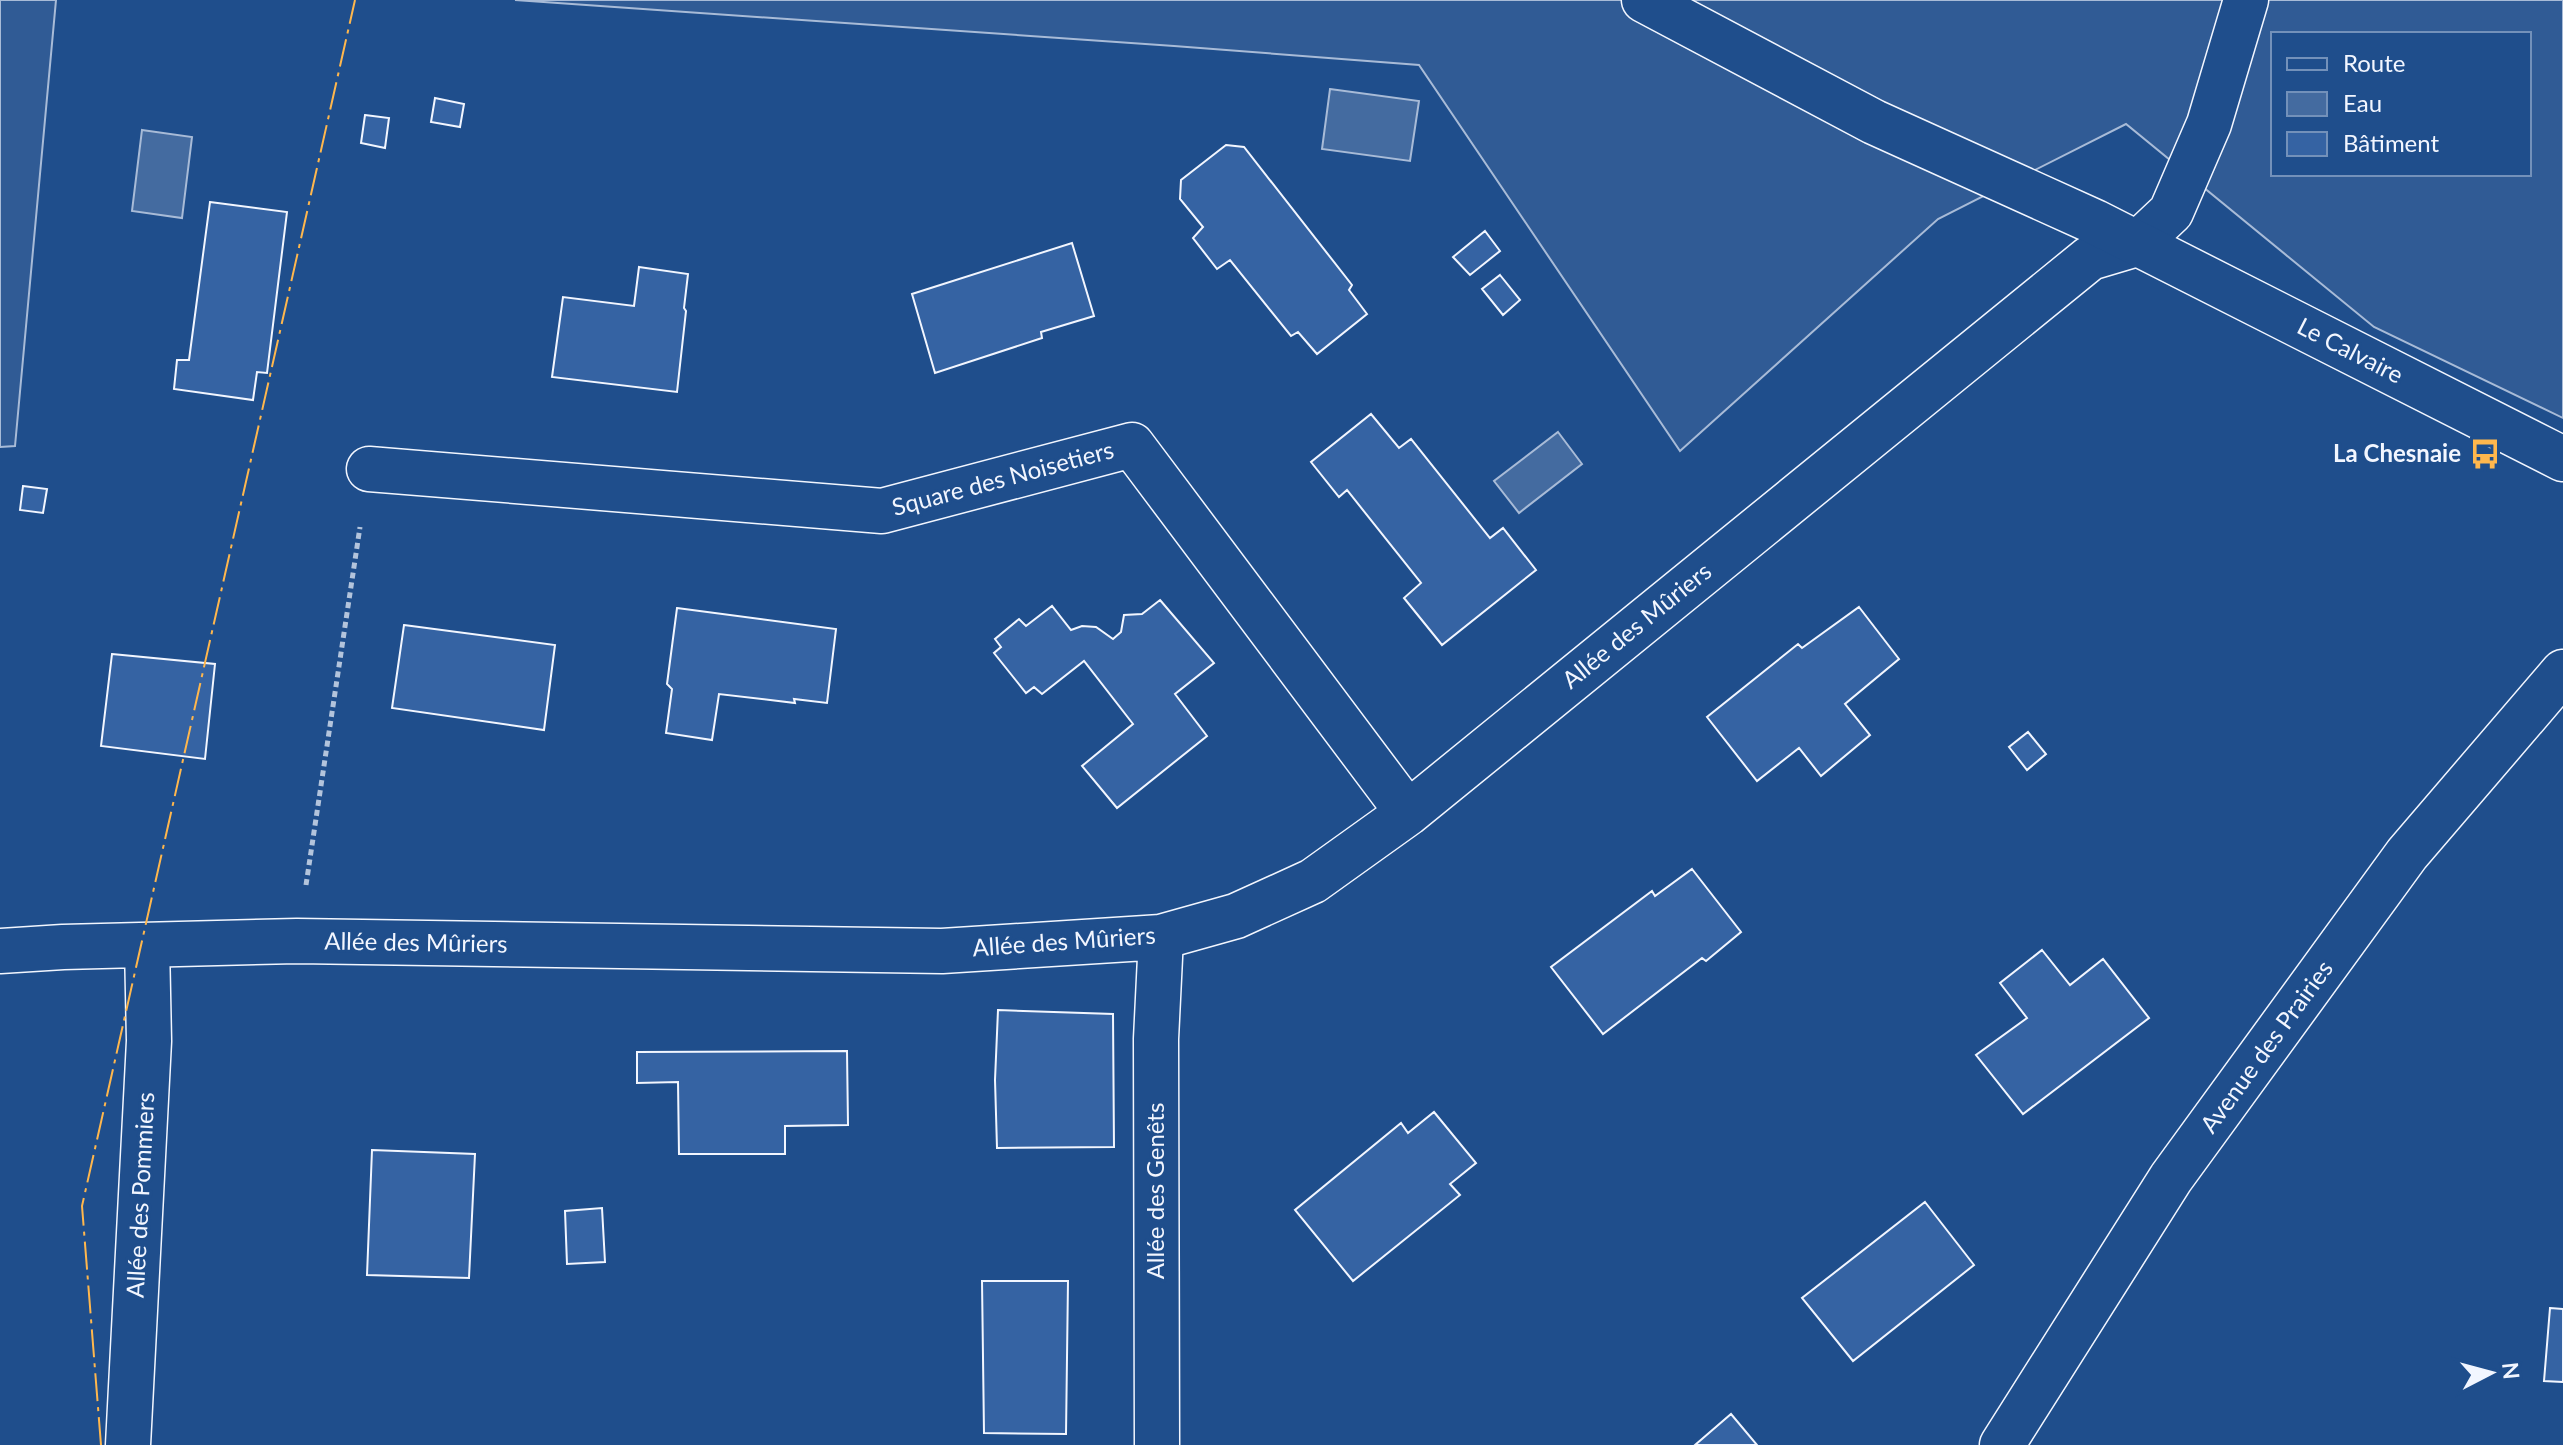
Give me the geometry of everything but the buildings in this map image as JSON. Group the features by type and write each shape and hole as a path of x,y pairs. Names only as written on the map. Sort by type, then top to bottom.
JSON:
{"street":[{"name":"Le Calvaire","path":"1644,0 1874,122 2095,222 2563,459"},
{"path":"2137,244 2171,212 2209,124 2246,0"},
{"name":"Allée des Mûriers","path":"0,951 297,941 942,951 1161,937 1236,916 1313,881 1408,813 2090,258 2137,244"},
{"name":"Square des Noisetiers","path":"369,469 882,511 1132,445 1408,813"},
{"name":"Avenue des Prairies","path":"2002,1445 2180,1165 2407,854 2563,672"},
{"name":"Allée des Genêts","path":"1157,1445 1156,1039 1161,937"},
{"name":"Allée des Pommiers","path":"128,1445 149,1041 147,945"}],"path":[{"path":"297,941 369,469"}],"shaded area":[{"path":"0,0 56,0 15,446 0,447"},
{"path":"515,0 2563,0 2563,418 2374,327 2126,124 1938,219 1680,451 1419,65"}],"water":[{"path":"1330,89 1419,101 1410,161 1322,149"},
{"path":"142,130 192,137 182,218 132,211"},
{"path":"1558,432 1582,464 1519,513 1494,481"}],"power":[{"path":"101,1445 82,1206 355,0"}],"place":[{"name":"La Chesnaie","path":"2485,454"}]}
